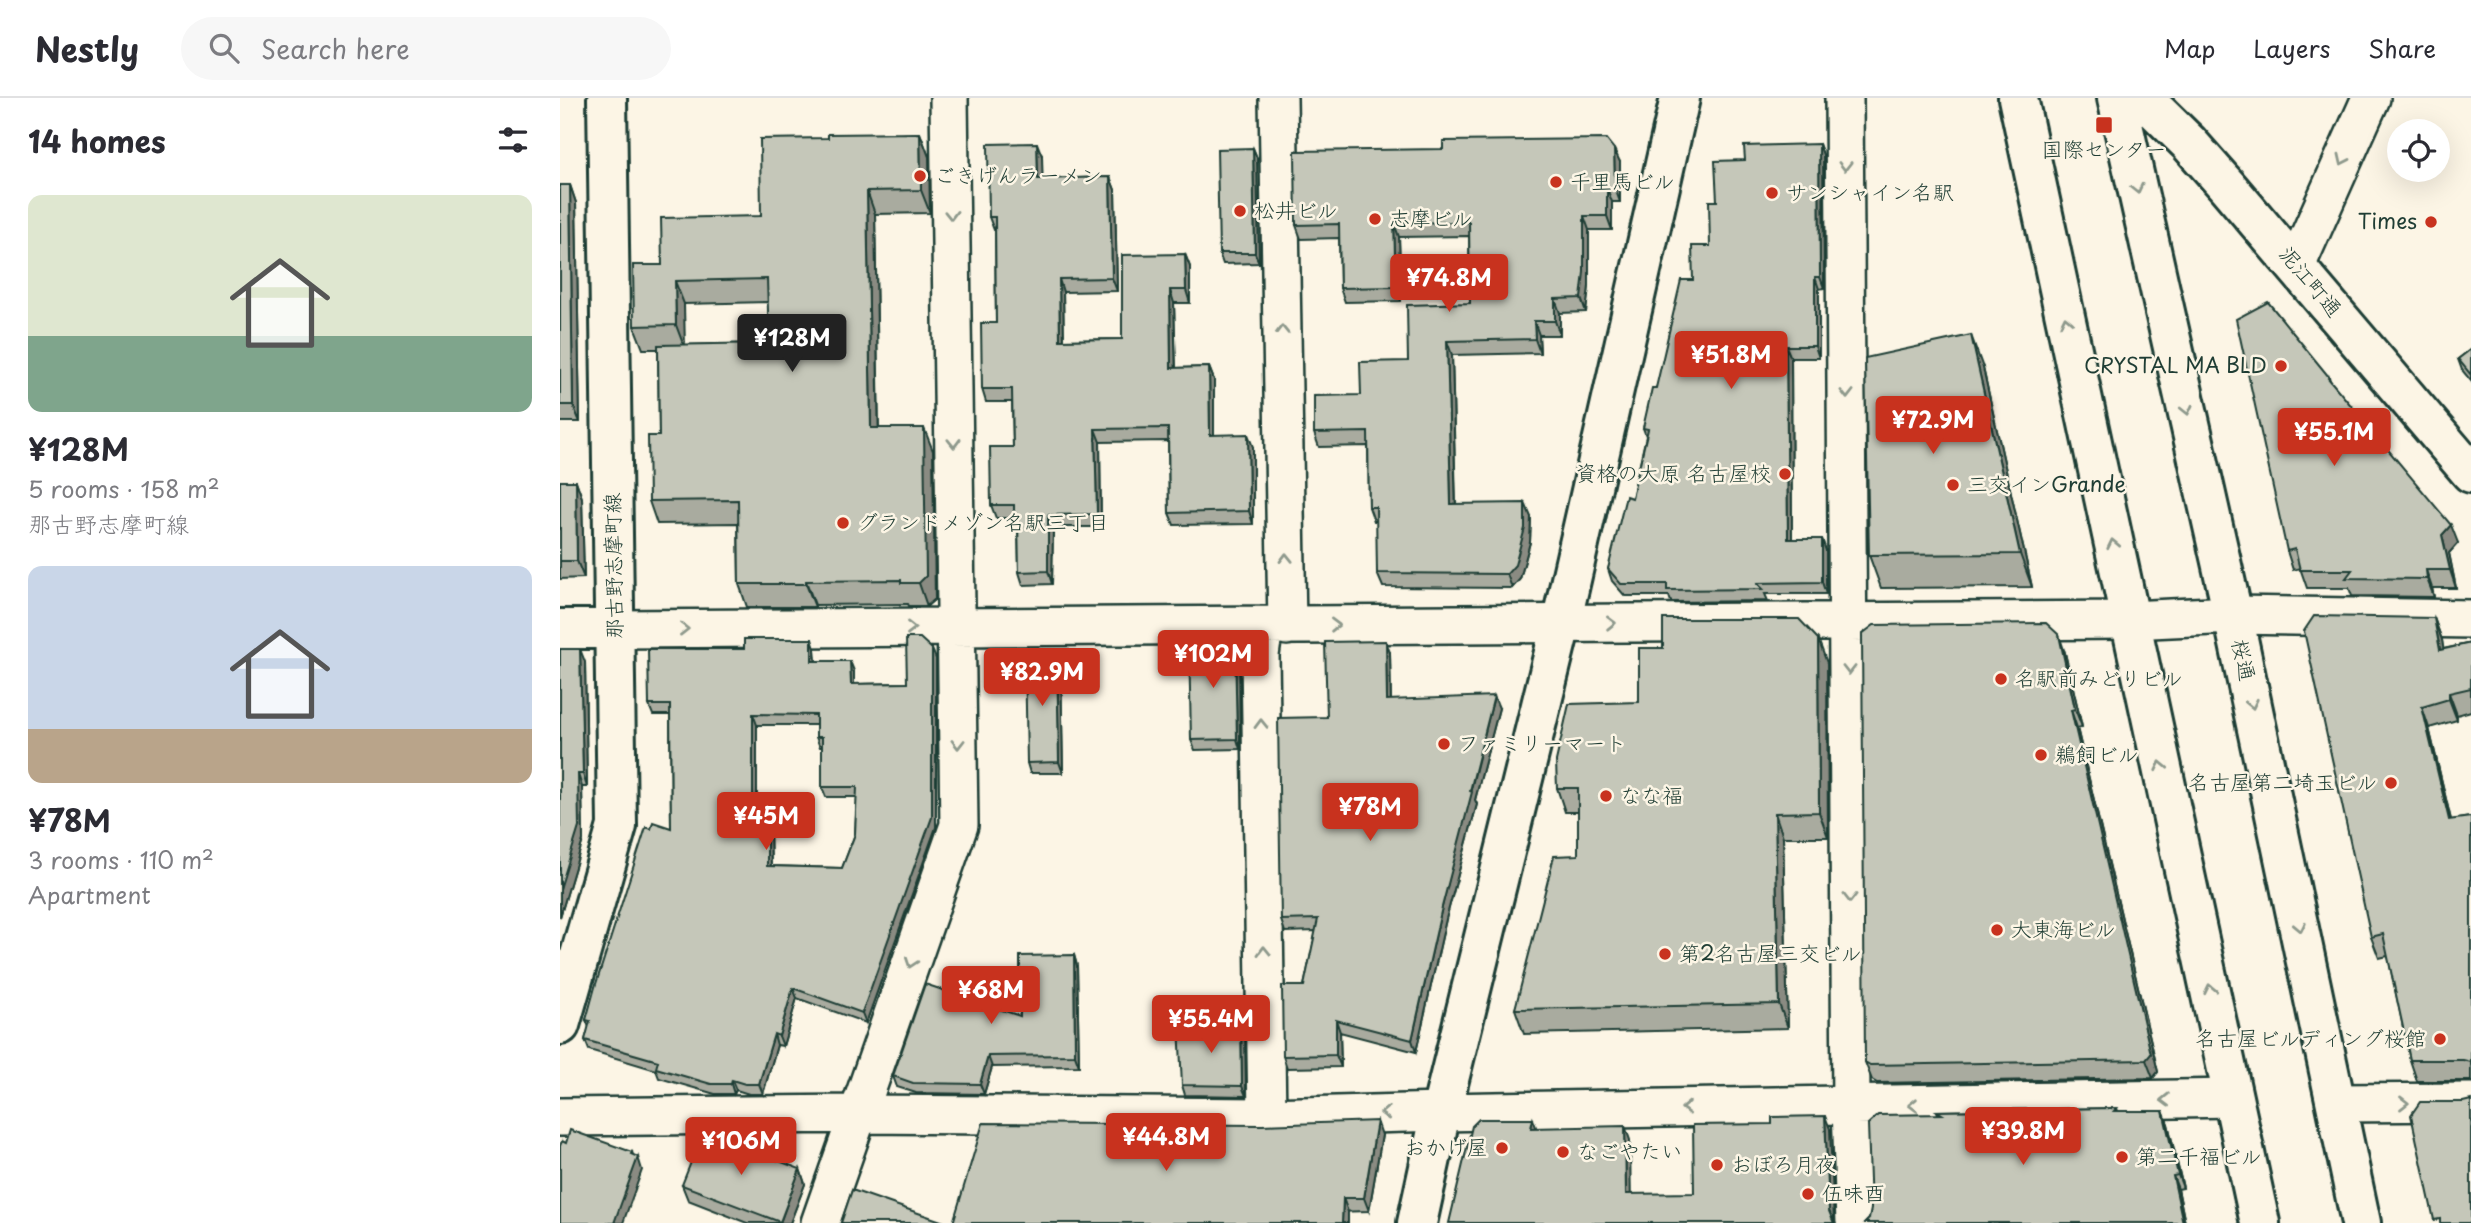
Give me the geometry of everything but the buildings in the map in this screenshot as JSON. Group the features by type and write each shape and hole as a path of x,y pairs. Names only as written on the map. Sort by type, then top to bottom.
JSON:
{"street":[{"name":"那古野志摩町線","path":"560,1025 617,826 607,98"},
{"path":"820,1223 958,825 949,98"},
{"path":"1267,1117 1260,655 1276,626 1278,98"},
{"path":"1417,1223 1441,1112 1561,624 1680,98"},
{"path":"1844,98 1854,1223"},
{"path":"2018,98 2260,1223"},
{"name":"桜通","path":"2117,98 2233,615 2338,1103 2361,1223"},
{"name":"泥江町通","path":"2143,98 2189,143 2471,473"},
{"path":"2296,266 2371,98"},
{"path":"560,629 2130,620 2233,615 2471,619"},
{"path":"560,1117 859,1114 1267,1117 2233,1098"},
{"path":"2338,1103 2471,1102"}],"place":[{"name":"国際センター","path":"2104,125"},
{"name":"ごきげんラーメン","path":"920,176"},
{"name":"千里馬ビル","path":"1556,182"},
{"name":"サンシャイン名駅","path":"1772,193"},
{"name":"松井ビル","path":"1240,211"},
{"name":"志摩ビル","path":"1375,219"},
{"name":"Times","path":"2431,222"},
{"name":"CRYSTAL MA BLD","path":"2281,366"},
{"name":"資格の大原 名古屋校","path":"1785,474"},
{"name":"三交インGrande","path":"1953,485"},
{"name":"グランドメゾン名駅三丁目","path":"843,523"},
{"name":"名駅前みどりビル","path":"2001,679"},
{"name":"ファミリーマート","path":"1444,744"},
{"name":"鵜飼ビル","path":"2041,755"},
{"name":"名古屋第二埼玉ビル","path":"2391,783"},
{"name":"なな福","path":"1606,796"},
{"name":"大東海ビル","path":"1997,930"},
{"name":"第2名古屋三交ビル","path":"1665,954"},
{"name":"名古屋ビルディング桜館","path":"2440,1039"},
{"name":"おかげ屋","path":"1502,1148"},
{"name":"なごやたい","path":"1563,1152"},
{"name":"第二千福ビル","path":"2122,1157"},
{"name":"おぼろ月夜","path":"1717,1165"},
{"name":"伍味酉","path":"1808,1194"}]}
